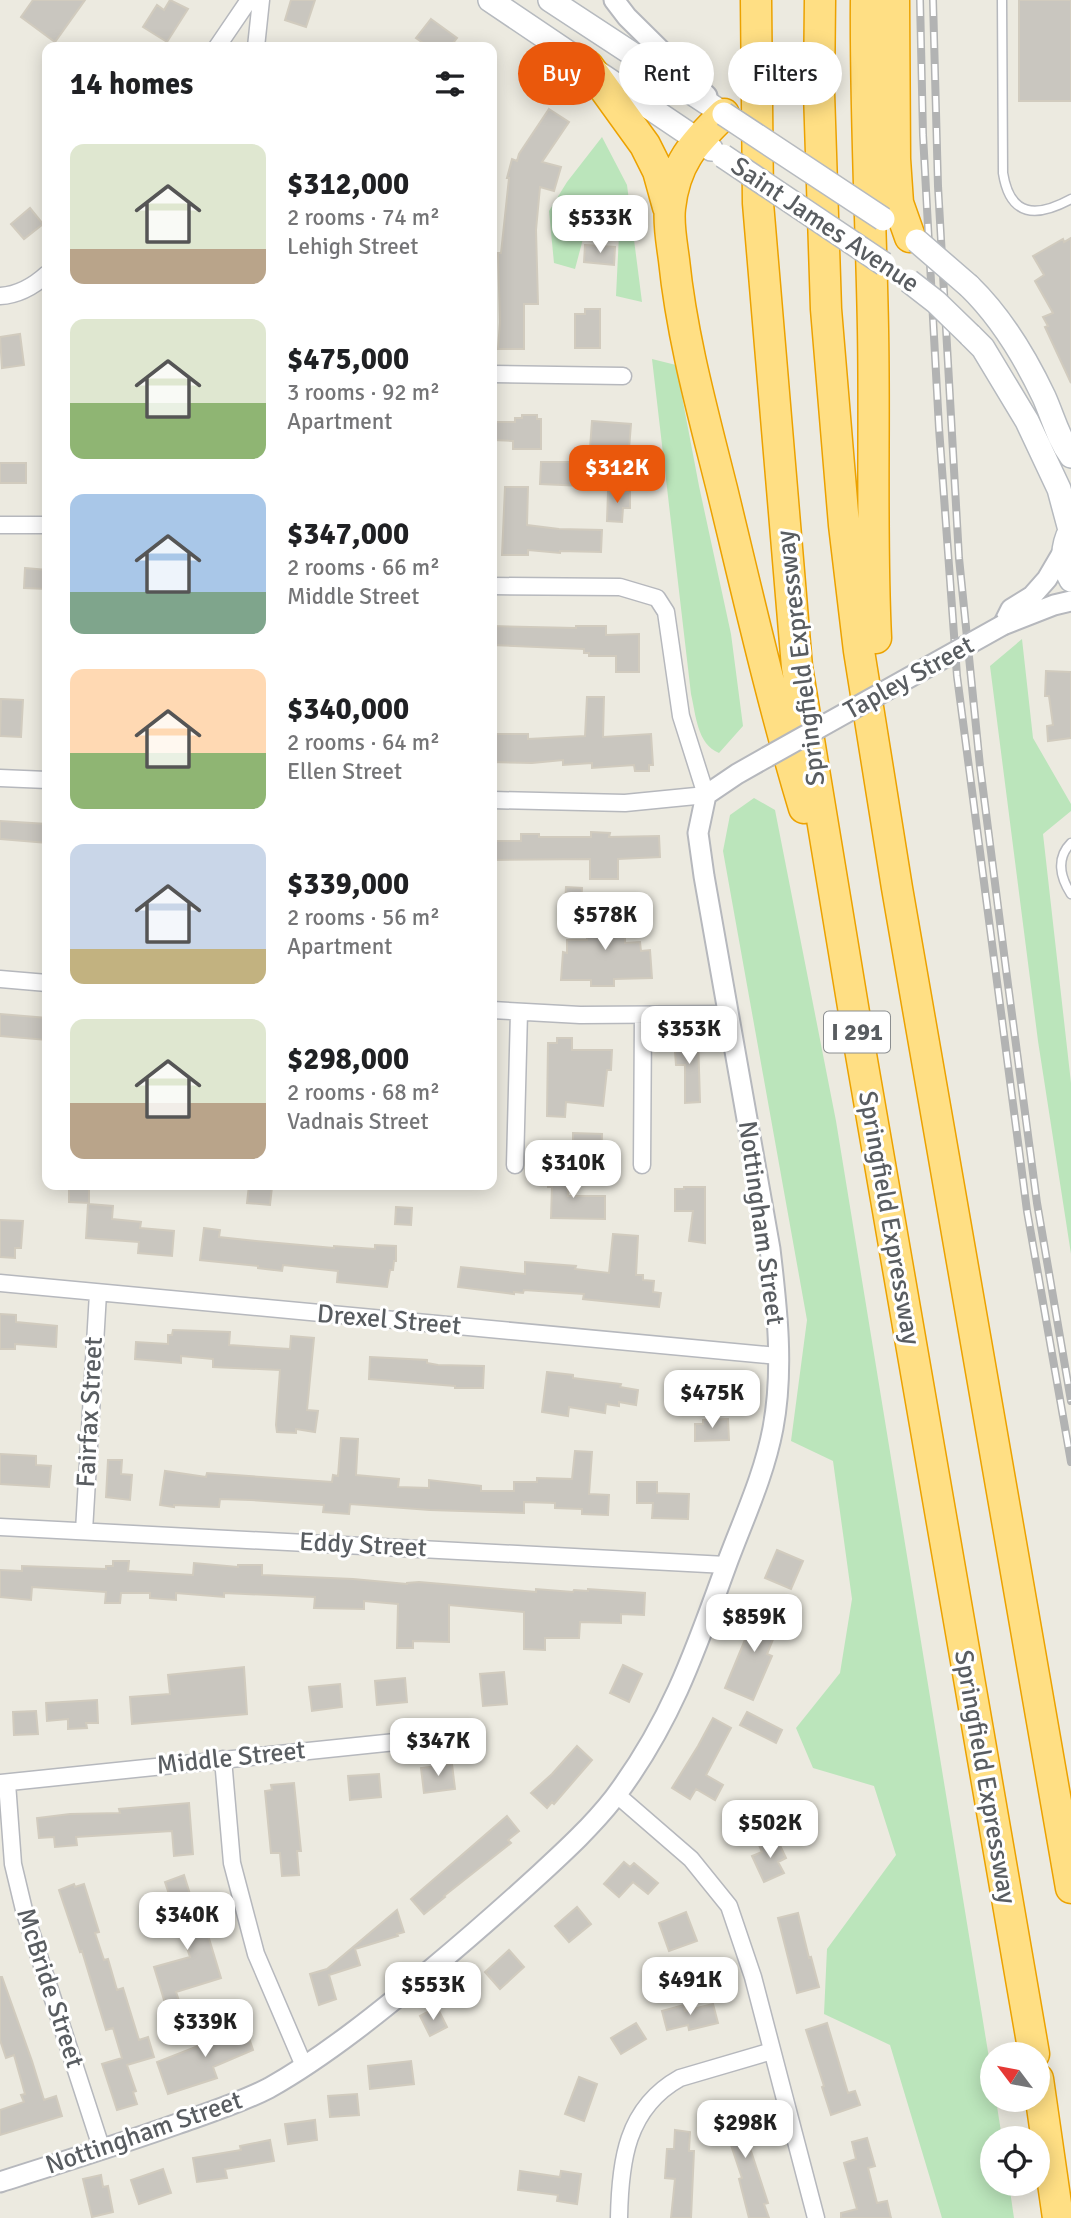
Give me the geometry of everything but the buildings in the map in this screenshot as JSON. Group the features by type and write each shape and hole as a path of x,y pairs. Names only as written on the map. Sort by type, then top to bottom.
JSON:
{"highway":[{"name":"Springfield Expressway","path":"756,0 758,203 797,667 837,916 1032,2042"},
{"name":"I 291","path":"820,0 819,92 828,336 844,525 859,651 999,1481 1071,1888"},
{"path":"866,0 873,330 873,588 884,806"},
{"path":"894,0 895,159 898,203 913,239"},
{"path":"605,90 645,145 658,171 669,210 677,288 697,395 779,727 837,916"},
{"path":"669,210 682,162 697,139 724,114"},
{"path":"1043,2112 1058,2218"}],"main road":[{"name":"Saint James Avenue","path":"490,0 552,42"},
{"name":"Saint James Avenue","path":"552,1 913,239 969,286 983,300 1022,355 1071,456"},
{"path":"552,1 575,42"},
{"name":"Saint James Avenue","path":"605,77 909,281 936,302 970,335 989,358 1027,421 1059,489 1068,536 1064,562 1071,580"}],"street":[{"path":"220,42 249,0"},
{"path":"257,42 261,0"},
{"path":"614,0 627,17 724,114"},
{"path":"0,296 8,296 36,284 42,279"},
{"path":"497,374 623,376"},
{"path":"0,525 42,525"},
{"name":"Tapley Street","path":"1003,625 1012,609 1032,596 1047,579 1068,536"},
{"name":"Nottingham Street","path":"0,2182 226,2107 268,2088 304,2066 415,1983 469,1938 584,1832 616,1794 671,1708 692,1661 761,1474 773,1427 778,1385 776,1299 770,1249 698,833 706,795 681,716 666,612 657,598 620,587 497,586"},
{"name":"Tapley Street","path":"706,795 737,774 1003,625 1071,601"},
{"path":"0,778 42,780"},
{"path":"497,800 625,803 706,795"},
{"path":"0,979 42,983"},
{"path":"497,1010 643,1015 728,1014"},
{"path":"515,1165 519,1012"},
{"path":"642,1165 643,1015"},
{"name":"Drexel Street","path":"0,1283 778,1356"},
{"name":"Fairfax Street","path":"84,1531 97,1293"},
{"name":"Eddy Street","path":"0,1527 726,1565"},
{"name":"Middle Street","path":"3,1783 463,1735"},
{"path":"223,1759 232,1863 256,1954 304,2066"},
{"name":"McBride Street","path":"3,1783 13,1864 24,1910 102,2150"},
{"path":"616,1794 691,1859 729,1906 753,1977 816,2218"},
{"path":"619,2218 625,2155 635,2123 650,2101 669,2084 690,2074 772,2051"}],"lane":[{"path":"1002,0 1003,173 1006,190 1020,207 1032,211 1047,210 1071,199"},
{"path":"1071,843 1065,849 1061,863 1062,880 1071,894"}],"green space":[{"path":"602,137 627,185 642,302 616,296 619,235 584,235 575,269 554,263 549,211 567,182"},
{"path":"652,359 676,365 731,634 743,726 719,753 706,743 702,736 691,694"},
{"path":"1022,639 1033,738 1071,804 1071,811 1043,834 1071,1083 1071,1254 1038,1041 990,666"},
{"path":"754,798 775,810 836,1121 986,2042 980,2042 980,2112 998,2112 1000,2126 980,2126 980,2196 1011,2196 1014,2218 942,2218 890,2045 824,2014 827,1949 896,1855 874,1786 813,1768 796,1728 840,1673 852,1599 833,1461 791,1441 807,1320 723,851 730,815"}],"railway":[{"path":"920,0 923,135 939,428 957,676 1027,1211 1071,1462"},
{"path":"933,0 938,186 959,558 980,766 1037,1203 1071,1401"}]}
